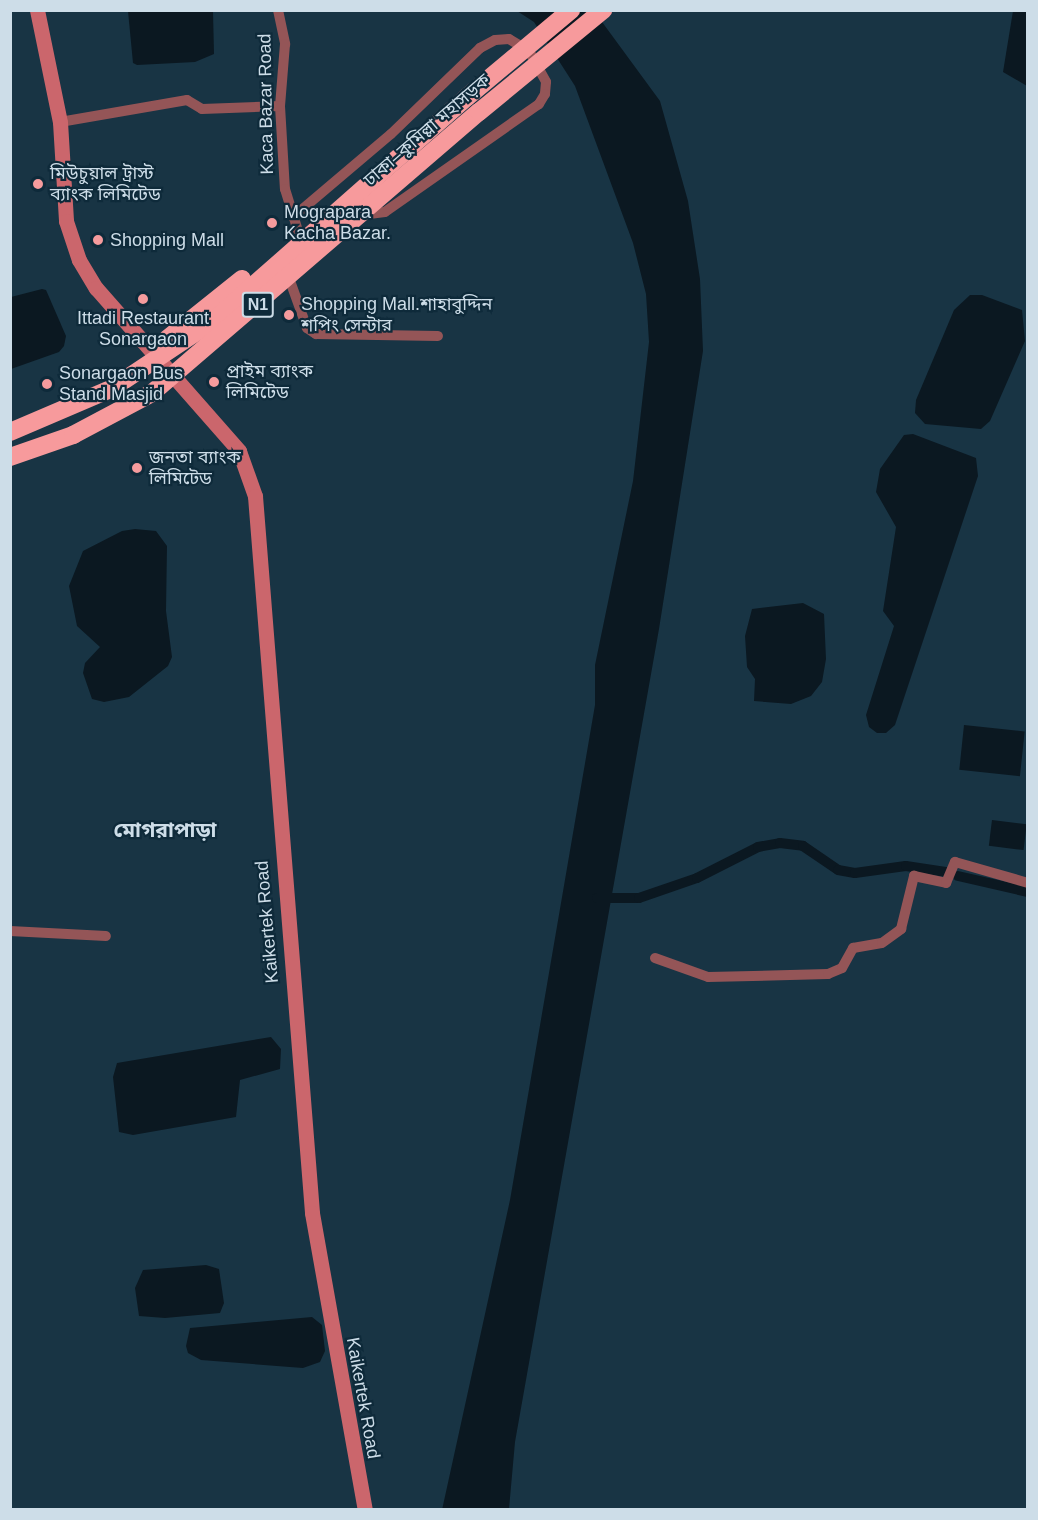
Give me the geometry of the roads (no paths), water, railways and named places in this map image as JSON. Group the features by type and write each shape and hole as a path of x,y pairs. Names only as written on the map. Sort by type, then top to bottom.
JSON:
{"highway":[{"name":"ঢাকা–কুমিল্লা মহাসড়ক","path":"10,432 111,389 154,356 213,321 400,154 571,10"},
{"name":"ঢাকা–কুমিল্লা মহাসড়ক","path":"10,457 73,435 127,410 174,376 479,112 603,10"},
{"path":"10,422 113,378 154,356 295,224 400,154"}],"main road":[{"name":"Kaikertek Road","path":"37,10 60,122 66,221 79,260 96,288 239,451 255,496 312,1212 365,1509"}],"street":[{"name":"Kaca Bazar Road","path":"278,10 285,44 280,106 285,189 295,224"},
{"path":"295,224 480,48 495,40 508,39 529,51 546,82 545,94 539,104 384,212 360,215"},
{"path":"60,122 187,100 202,110 280,106"},
{"path":"289,278 307,327 316,334 438,336"},
{"path":"655,958 708,976 828,974 842,968 853,948 882,943 900,929 914,876 946,883 954,862 1028,883"},
{"path":"10,931 106,936"}],"water":[{"path":"128,11 213,11 214,54 195,62 137,65 133,63"},
{"path":"517,11 594,11 660,101 688,201 700,279 703,351 659,629 515,1442 509,1509 442,1510 510,1200 595,705 595,665 633,481 649,342 646,294 633,243 575,86 534,22"},
{"path":"1013,11 1027,11 1027,86 1003,72"},
{"path":"46,290 66,336 64,346 59,352 11,369 11,297"},
{"path":"970,295 982,295 1022,310 1025,341 990,421 981,429 925,424 915,413 916,400 954,310"},
{"path":"913,434 976,458 978,476 895,725 886,733 877,733 869,727 866,715 894,626 883,611 896,527 876,492 880,469 904,435"},
{"path":"135,529 156,531 167,546 166,611 172,657 168,666 129,697 104,702 92,699 83,673 85,663 100,647 77,626 69,586 83,551 122,531"},
{"path":"803,603 824,614 826,659 822,682 811,696 791,704 754,701 755,679 747,667 745,636 752,609"},
{"path":"964,725 1025,731 1020,776 959,770"},
{"path":"992,820 1027,824 1024,850 989,846"},
{"path":"271,1037 281,1049 280,1069 240,1080 236,1117 133,1135 119,1132 113,1077 117,1063"},
{"path":"206,1265 219,1269 224,1303 220,1313 165,1318 139,1316 135,1288 143,1270"},
{"path":"312,1317 322,1325 325,1351 320,1362 303,1368 201,1360 188,1353 186,1346 190,1328"}],"waterway":[{"path":"597,898 639,898 697,878 758,847 780,843 803,846 838,870 855,873 906,866 946,872"},
{"path":"958,876 1028,892"}],"place":[{"name":"মিউচুয়াল ট্রাস্ট ব্যাংক লিমিটেড","path":"38,184"},
{"name":"Mograpara Kacha Bazar.","path":"272,223"},
{"name":"Shopping Mall","path":"98,240"},
{"name":"Ittadi Restaurant Sonargaon","path":"143,299"},
{"name":"Shopping Mall.শাহাবুদ্দিন শপিং সেন্টার","path":"289,315"},
{"name":"প্রাইম ব্যাংক লিমিটেড","path":"214,382"},
{"name":"Sonargaon Bus Stand Masjid","path":"47,384"},
{"name":"জনতা ব্যাংক লিমিটেড","path":"137,468"}],"district":[{"name":"মোগরাপাড়া","path":"165,830"}]}
